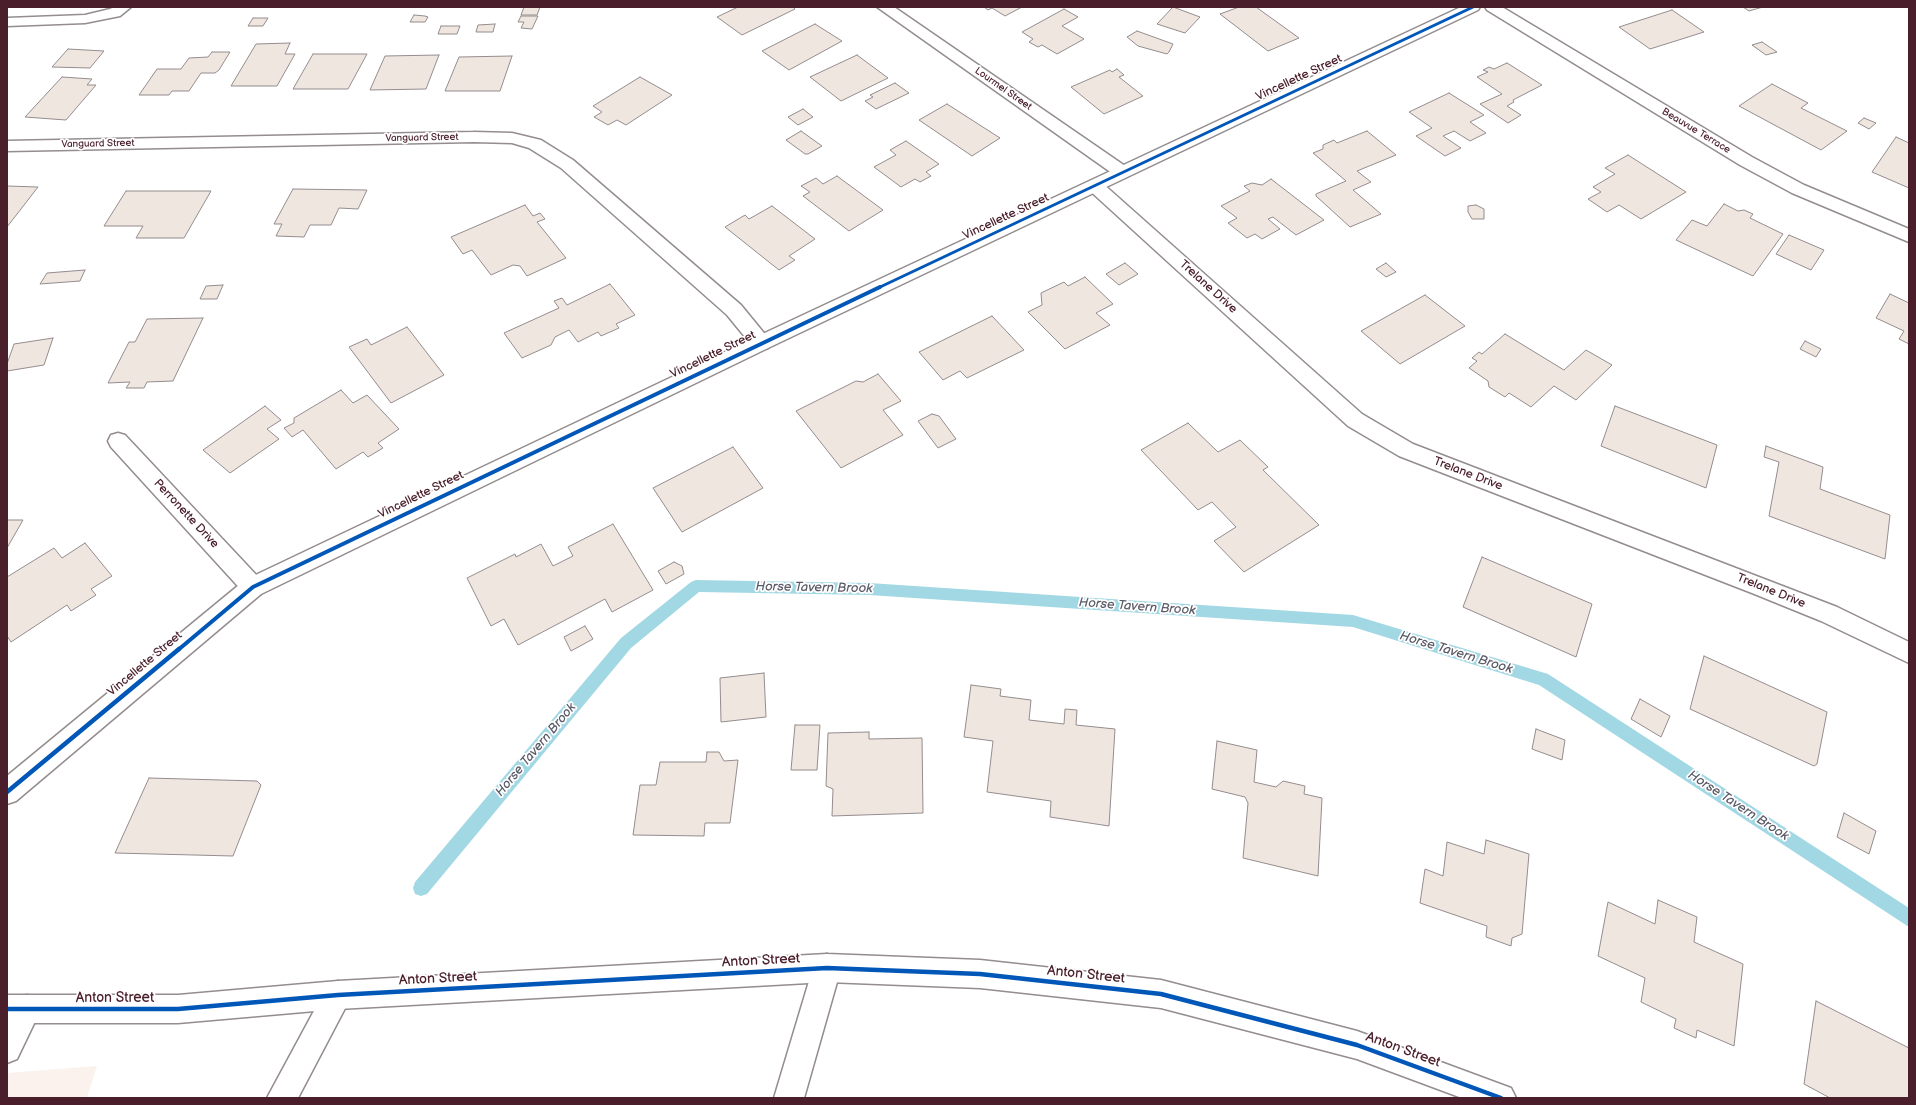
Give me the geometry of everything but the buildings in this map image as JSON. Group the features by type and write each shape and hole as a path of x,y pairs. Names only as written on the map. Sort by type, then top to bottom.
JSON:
{"street":[{"path":"85,19 96,7"},
{"path":"7,22 85,19 115,13 124,7"},
{"name":"Lourmel Street","path":"884,7 1122,172"},
{"name":"Vincellette Street","path":"7,792 253,586 761,343 1473,7"},
{"name":"Beauvue Terrace","path":"1492,7 1746,161 1798,189 1909,236"},
{"name":"Vanguard Street","path":"7,146 474,137 512,138 535,144 567,164 734,310 761,343"},
{"name":"Trelane Drive","path":"1095,186 1355,420 1406,450 1760,586 1829,614 1909,653"},
{"name":"Perronette Drive","path":"118,441 253,586"},
{"path":"788,1098 827,968"},
{"name":"Anton Street","path":"17,1009 178,1009 338,995 827,968 980,974 1161,994 1357,1045 1501,1098"},
{"path":"282,1098 338,995"},
{"path":"7,1050 17,1009"}],"shaded area":[{"path":"97,1066 87,1098 7,1098 7,1073"}],"waterway":[{"name":"Horse Tavern Brook","path":"421,888 626,643 696,586 869,589 1353,621 1543,679 1909,918"}],"cycle path":[{"path":"7,792 253,587 761,343 1473,7"},
{"path":"7,1009 178,1009 338,995 827,968 980,974 1161,994 1357,1045 1501,1098"}]}
